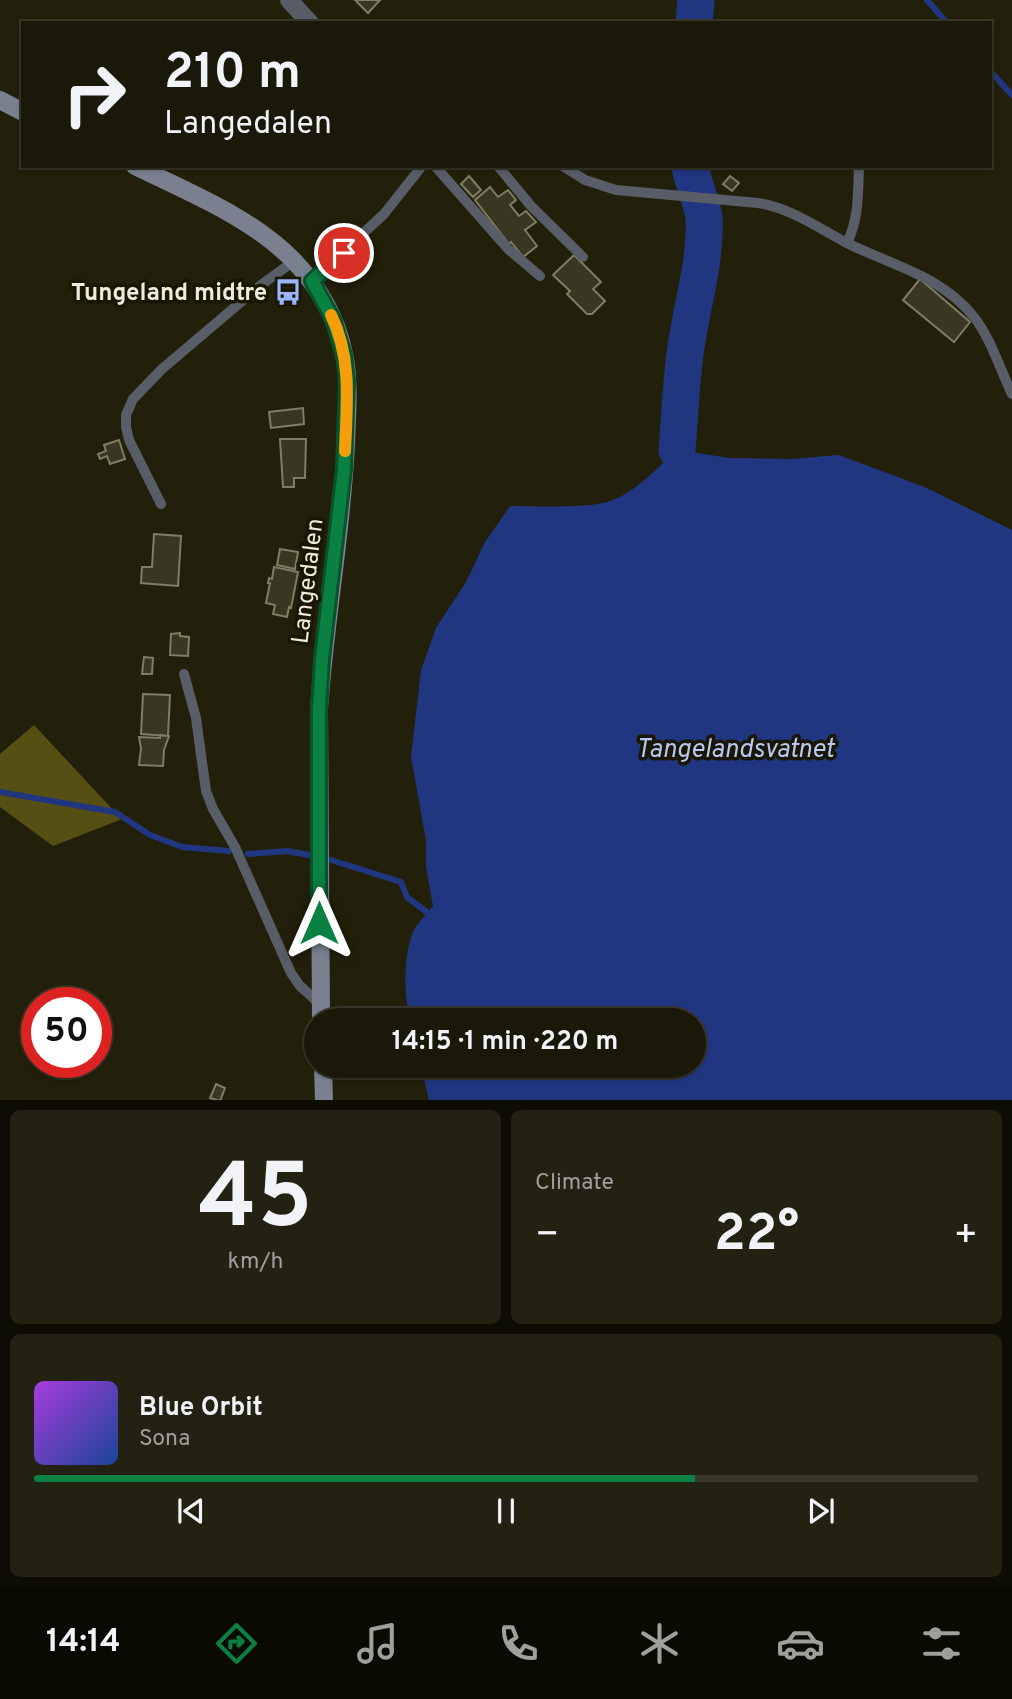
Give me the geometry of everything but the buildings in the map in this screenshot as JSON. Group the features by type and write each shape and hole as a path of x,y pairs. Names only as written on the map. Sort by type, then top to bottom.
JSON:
{"main road":[{"path":"0,100 21,111"},
{"name":"Langedalen","path":"139,168 256,229 294,261 312,281 333,319 344,355 347,381 344,469 322,659 319,709 320,1008"},
{"path":"323,1078 324,1100"}],"street":[{"path":"289,0 308,21"}],"lane":[{"path":"312,281 384,215 420,168"},
{"path":"437,168 508,248 540,276"},
{"path":"500,168 531,206 583,257"},
{"path":"567,168 601,187 616,190 687,195 780,208 847,243 914,271 951,295 978,324 1012,394"},
{"path":"847,243 854,230 857,212 859,168"},
{"path":"161,504 125,427 126,415 133,399 162,369 261,285 294,261"},
{"path":"184,674 197,718 203,775 213,809 235,847 291,973 317,1008"}],"shaded area":[{"path":"34,725 122,819 53,846 0,807 0,754"}],"water":[{"name":"Tangelandsvatnet","path":"677,450 730,458 791,459 839,455 927,488 1012,530 1012,1100 429,1100 424,1078 706,1078 706,1008 408,1008 407,999 406,964 410,942 413,932 433,906 426,867 426,840 411,757 421,670 436,628 466,582 485,542 510,506 578,506 604,503 622,496"}],"waterway":[{"path":"694,21 696,0"},
{"path":"927,0 945,21"},
{"path":"992,73 1012,95"},
{"path":"677,450 684,360 701,267 704,234 703,212 690,168"},
{"path":"0,792 115,812 150,835 182,847 229,851"},
{"path":"248,854 287,851 309,855"},
{"path":"328,859 401,882 407,897 428,913"}],"slow traffic":[{"path":"331,315 344,355 347,381 345,451"}],"place":[{"name":"Tungeland midtre","path":"288,292"}],"route":[{"path":"319,923 319,709 322,659 344,469 347,381 344,355 333,319 312,281 344,253"}]}
